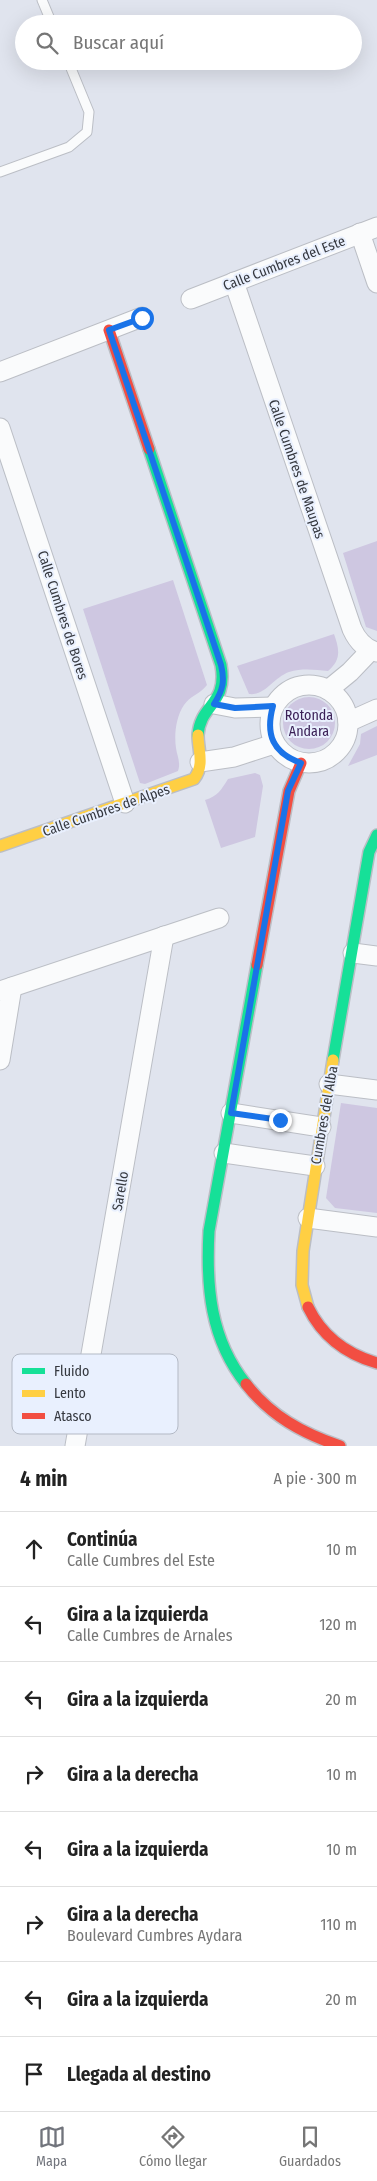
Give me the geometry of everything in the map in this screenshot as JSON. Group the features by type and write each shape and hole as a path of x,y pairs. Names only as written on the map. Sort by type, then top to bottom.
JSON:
{"street":[{"name":"Calle Cumbres del Este","path":"191,299 369,230"},
{"path":"369,230 377,283"},
{"name":"Calle Cumbres de Maupas","path":"234,282 352,629 358,640 374,652"},
{"path":"0,372 142,318"},
{"path":"109,330 221,665 224,683 222,691 205,716 198,731 200,762 234,757 274,744"},
{"name":"Calle Cumbres de Bores","path":"0,428 125,803"},
{"path":"328,690 374,652"},
{"path":"303,685 316,685 328,690 339,698 346,709 348,722 345,739 335,754 325,760 301,763 290,759 281,753 274,744 270,732 269,719 273,706 286,692 303,685"},
{"path":"214,704 235,708 273,706"},
{"path":"348,722 377,709"},
{"name":"Calle Cumbres de Alpes","path":"0,846 194,779 199,772 200,762"},
{"path":"301,763 288,791 209,1231 209,1288 215,1326 227,1353 258,1400 282,1420 304,1432 340,1446"},
{"name":"Cumbres del Alba","path":"377,835 369,852 353,953 321,1127 302,1272 303,1291 311,1314 323,1331 346,1349 377,1363"},
{"path":"0,1060 6,989 219,918"},
{"name":"Sarello","path":"91,1354 164,936"},
{"path":"353,953 377,956"},
{"path":"329,1084 377,1090"},
{"path":"231,1113 321,1127"},
{"path":"224,1153 315,1166"},
{"path":"308,1218 377,1227"}],"lane":[{"path":"42,0 48,15"},
{"path":"0,172 69,148 87,132 89,112 72,70"}],"green space":[{"path":"377,541 377,631 366,627 343,553"},
{"path":"173,580 207,685 186,702 179,715 175,737 179,762 178,771 145,784 140,783 83,609"},
{"path":"334,634 338,654 336,663 328,671 304,670 289,672 260,692 249,694 237,666"},
{"name":"Rotonda Andara","path":"309,697 319,699 327,705 333,713 335,723 333,733 327,741 319,747 309,749 299,747 291,741 285,733 283,723 285,713 291,705 299,699"},
{"path":"377,726 377,755 348,766 360,744 361,734"},
{"path":"255,773 260,775 263,786 255,837 221,848 205,800 219,792 228,779"},
{"path":"341,1103 377,1108 377,1213 335,1208 326,1198"}],"traffic: fast":[{"path":"149,449 221,665 221,688 203,717 198,735"},
{"path":"333,1060 369,852 377,835"},
{"path":"246,1384 234,1367 218,1330 210,1292 208,1252 209,1231 257,965"}],"traffic: slow":[{"path":"0,846 194,779 200,763 198,735"},
{"path":"308,1307 302,1285 303,1251 333,1060"}],"traffic: jam":[{"path":"109,330 149,449"},
{"path":"257,965 289,791 301,763"},
{"path":"308,1307 320,1327 336,1342 355,1355 377,1363"},
{"path":"246,1384 266,1405 288,1422 340,1446"}],"route":[{"path":"142,318 109,330 224,674 222,691 214,704 235,708 273,706 269,719 270,732 274,744 281,753 301,763 288,791 231,1113 280,1120"}]}
